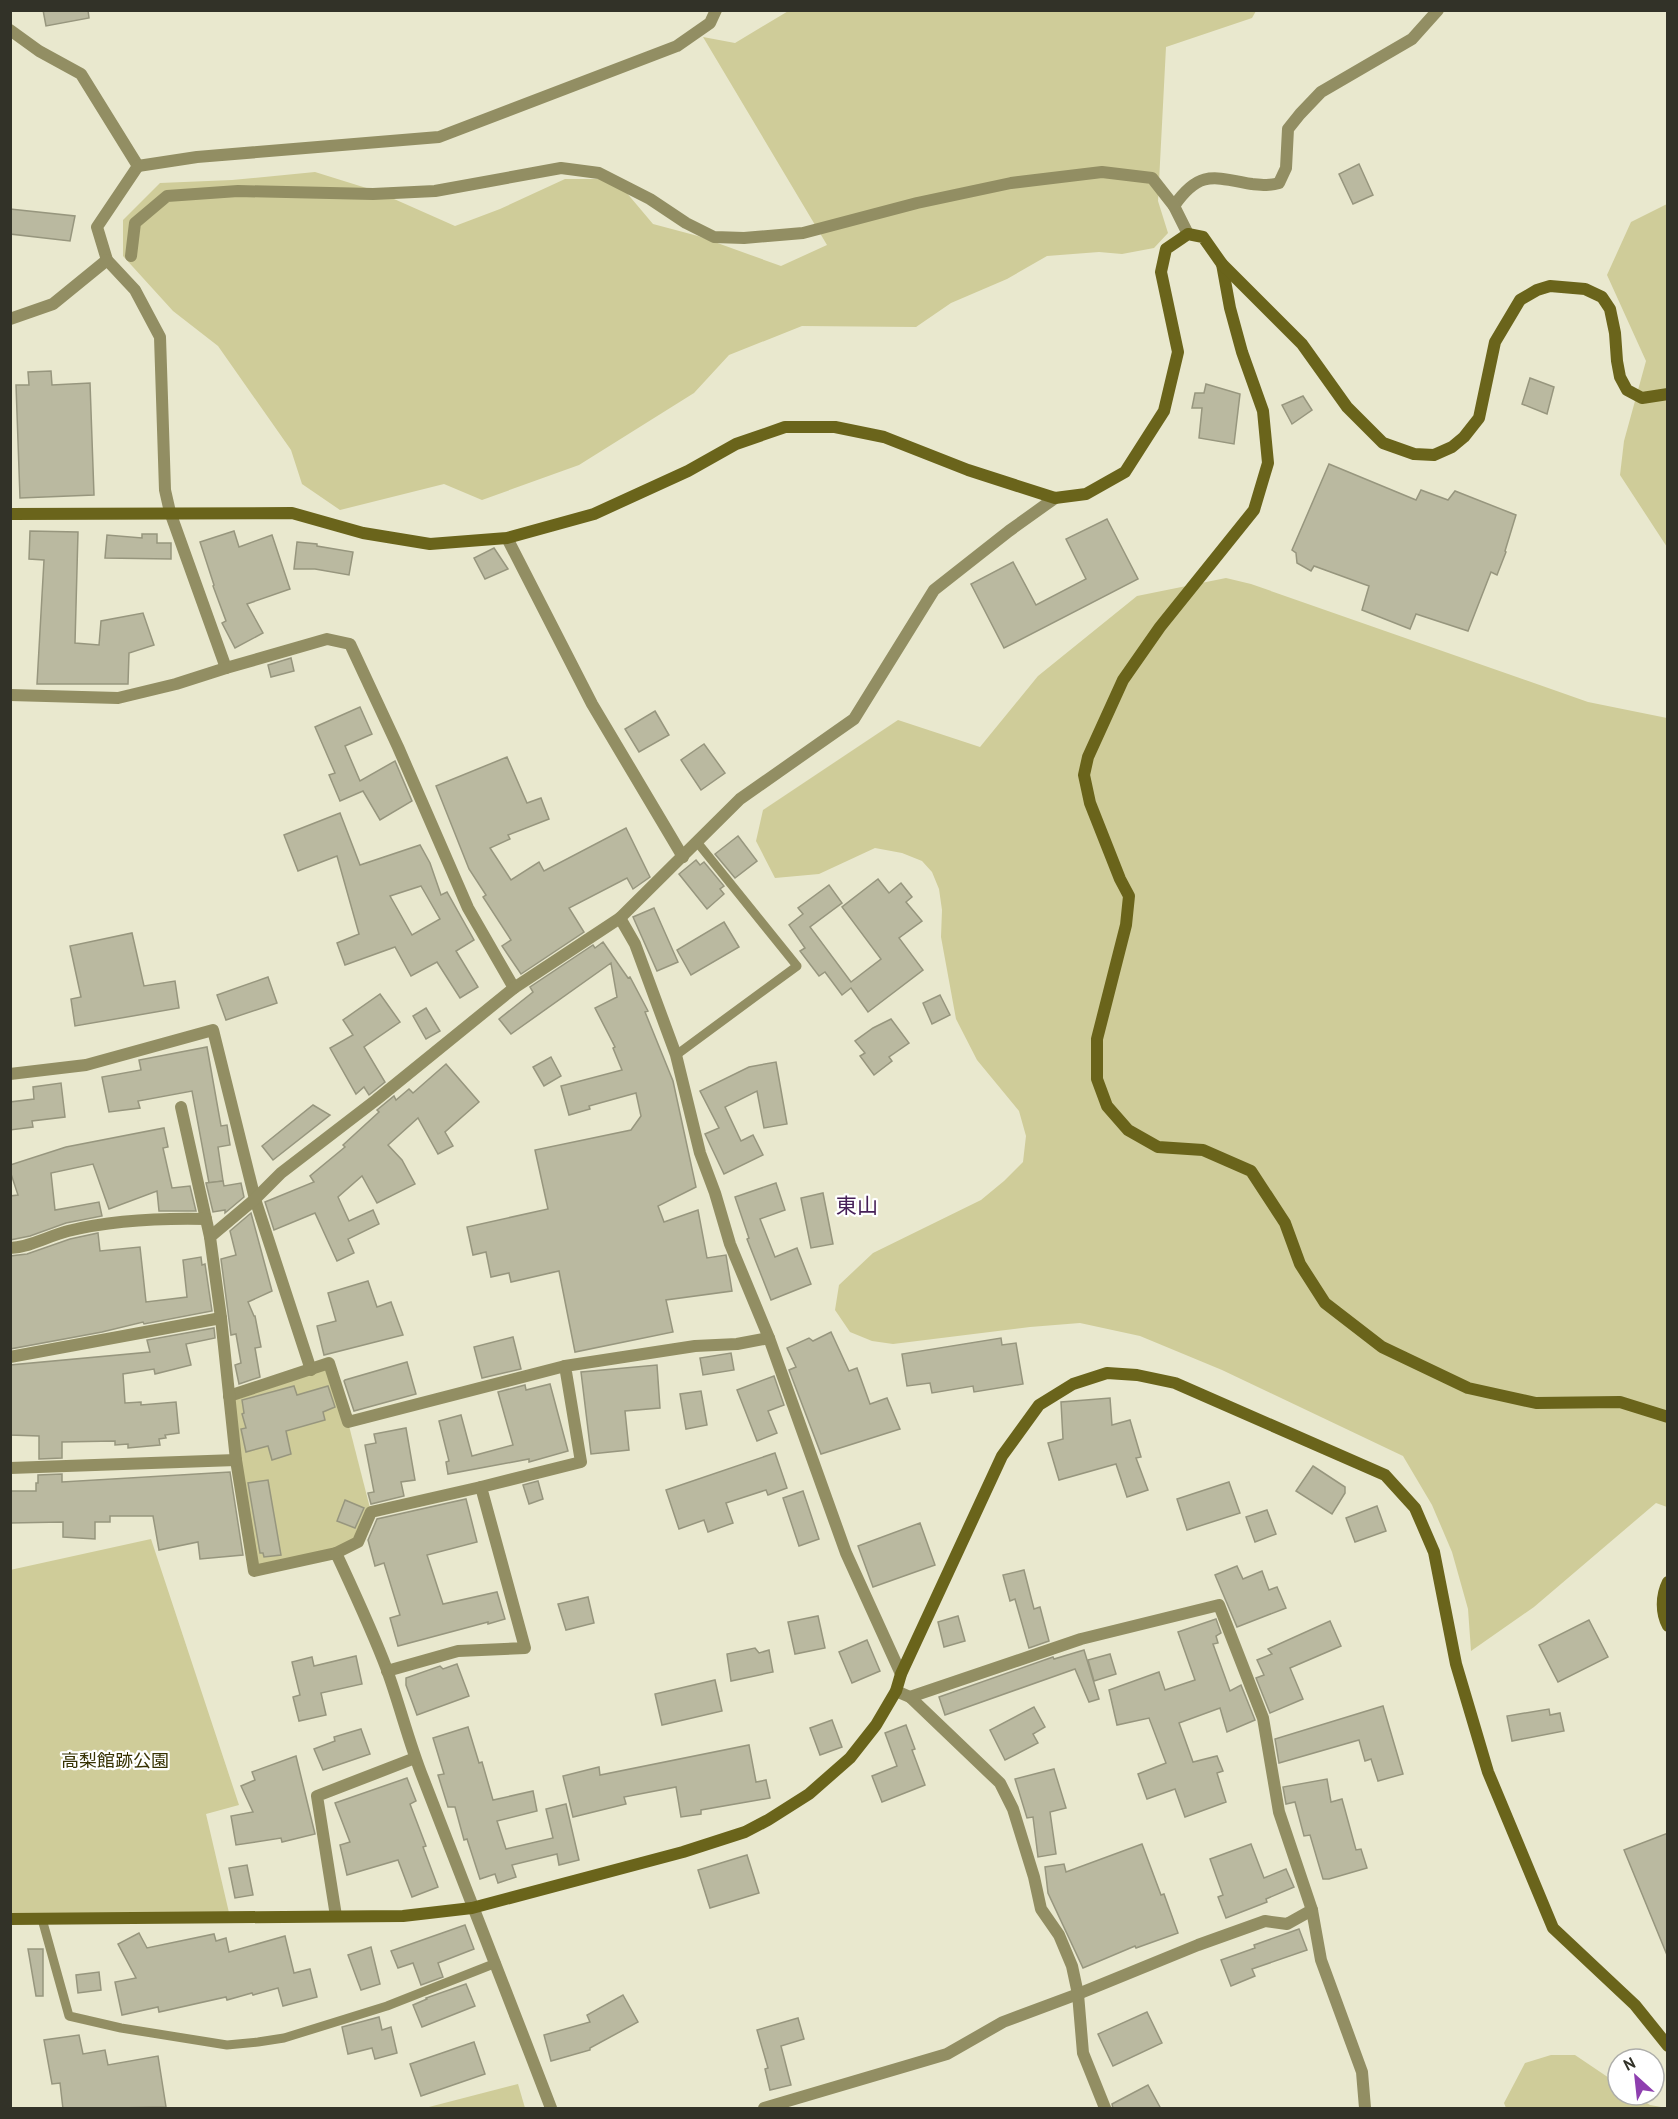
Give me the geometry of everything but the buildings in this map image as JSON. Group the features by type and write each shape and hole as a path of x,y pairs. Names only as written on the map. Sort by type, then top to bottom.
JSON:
{"street":[{"path":"226,668 170,512 165,490 159,337 135,290 107,260 97,227 138,166 197,158 439,137 677,46 710,23 716,10"},
{"path":"1174,206 1185,191 1202,178 1270,186 1279,183 1286,168 1288,129 1300,114 1321,92 1412,39 1438,10"},
{"path":"10,30 39,51 81,74 138,166"},
{"path":"131,256 135,223 167,196 238,191 373,194 412,192 457,187 561,168 598,173 650,199 686,223 714,237 744,238 803,232 917,203 1011,183 1101,172 1152,178 1174,206 1188,234"},
{"path":"10,514 292,513 363,533 430,544 507,538 594,514 688,471 736,444 785,427 835,427 884,436 968,471 1055,498 1086,494 1125,472 1164,411 1178,352 1161,272 1166,249 1188,234 1203,237 1222,264 1302,344 1347,407 1383,443 1414,454 1434,455 1452,447 1464,437 1479,418 1495,342 1520,300 1537,290 1550,286 1585,289 1602,297 1610,309 1620,377 1627,390 1642,398 1668,394"},
{"path":"10,319 53,304 107,260"},
{"path":"1222,264 1230,308 1242,352 1263,411 1268,463 1254,510 1160,627 1123,680 1088,757 1084,776 1090,803 1129,896 1126,925 1096,1039 1097,1079 1107,1106 1128,1130 1158,1147 1203,1150 1251,1171 1285,1223 1300,1264 1325,1303 1382,1347 1468,1388 1536,1403 1620,1402 1668,1418"},
{"path":"210,1237 255,1199 281,1173 376,1100 514,988 620,918 740,800 854,719 934,590 1055,498"},
{"path":"507,538 592,704 683,857"},
{"path":"10,695 117,698 177,684 327,639 350,644 468,908 514,988"},
{"path":"620,918 635,944 676,1055 700,1153 730,1244 769,1338 846,1553 901,1674"},
{"path":"10,1074 86,1065 213,1030 255,1199 311,1370"},
{"path":"181,1107 210,1237 236,1460 254,1571 336,1553 358,1542 371,1512 582,1462 565,1366"},
{"path":"10,1248 23,1247 67,1231 148,1218 206,1219"},
{"path":"10,1357 221,1318"},
{"path":"229,1396 329,1364 348,1422 565,1366 695,1346 737,1344 769,1338"},
{"path":"10,1919 403,1916 472,1908 683,1852 745,1832 768,1821 809,1794 850,1758 876,1725 896,1691 901,1674 1002,1456 1039,1405 1073,1384 1107,1373 1137,1375 1175,1383 1385,1475 1415,1508 1434,1552 1456,1664 1488,1772 1553,1929 1635,2006 1668,2046"},
{"path":"10,1468 236,1460"},
{"path":"387,1671 458,1651 525,1648 481,1487"},
{"path":"336,1553 362,1607 387,1671 415,1758 551,2109"},
{"path":"1668,1582 1664,1589 1662,1616 1668,1626"},
{"path":"910,1698 1081,1639 1219,1605 1263,1718 1279,1812 1312,1910 1321,1960 1362,2073 1365,2109"},
{"path":"896,1691 910,1698 1000,1783 1013,1809 1034,1877 1041,1909 1059,1935 1072,1966 1078,1994 1083,2053 1105,2109"},
{"path":"336,1916 317,1796 415,1758"},
{"path":"764,2109 947,2054 1003,2022 1198,1945 1265,1921 1287,1924 1312,1910"}],"lane":[{"path":"676,1055 797,966 697,842"},
{"path":"42,1918 69,2016 122,2028 227,2045 284,2038 387,2006 496,1963"}],"green space":[{"path":"790,10 1256,11 1252,18 1166,47 1158,201 1168,233 1154,248 1122,254 1099,252 1047,256 1007,279 951,303 916,327 802,326 729,355 694,393 579,465 482,500 444,484 340,510 302,484 291,450 218,346 173,311 123,256 123,220 160,183 232,180 315,172 376,191 455,226 500,209 565,179 615,179 653,224 698,236 781,266 827,245 703,37 735,43"},
{"path":"1667,204 1667,547 1620,475 1624,441 1646,361 1607,275 1631,222"},
{"path":"1226,578 1251,584 1588,702 1667,718 1667,1507 1656,1503 1534,1607 1471,1651 1468,1609 1452,1552 1432,1505 1403,1456 1222,1370 1140,1336 1080,1323 893,1344 872,1341 850,1332 835,1310 839,1285 873,1253 981,1200 1004,1181 1023,1162 1026,1136 1019,1111 977,1060 956,1019 941,937 942,910 939,889 932,872 922,861 902,853 875,848 819,874 775,878 756,841 763,810 898,720 980,747 1038,676 1137,596"},
{"path":"329,1363 348,1422 371,1512 358,1542 254,1571 229,1396"},
{"name":"高梨館跡公園","path":"151,1539 239,1805 206,1814 230,1917 11,1919 10,1570"},
{"path":"1551,2055 1575,2055 1606,2076 1606,2107 1667,2108 1506,2108 1504,2103 1525,2063"},
{"path":"518,2084 525,2108 425,2108"}],"district":[{"name":"東山","path":"857,1205"}]}
